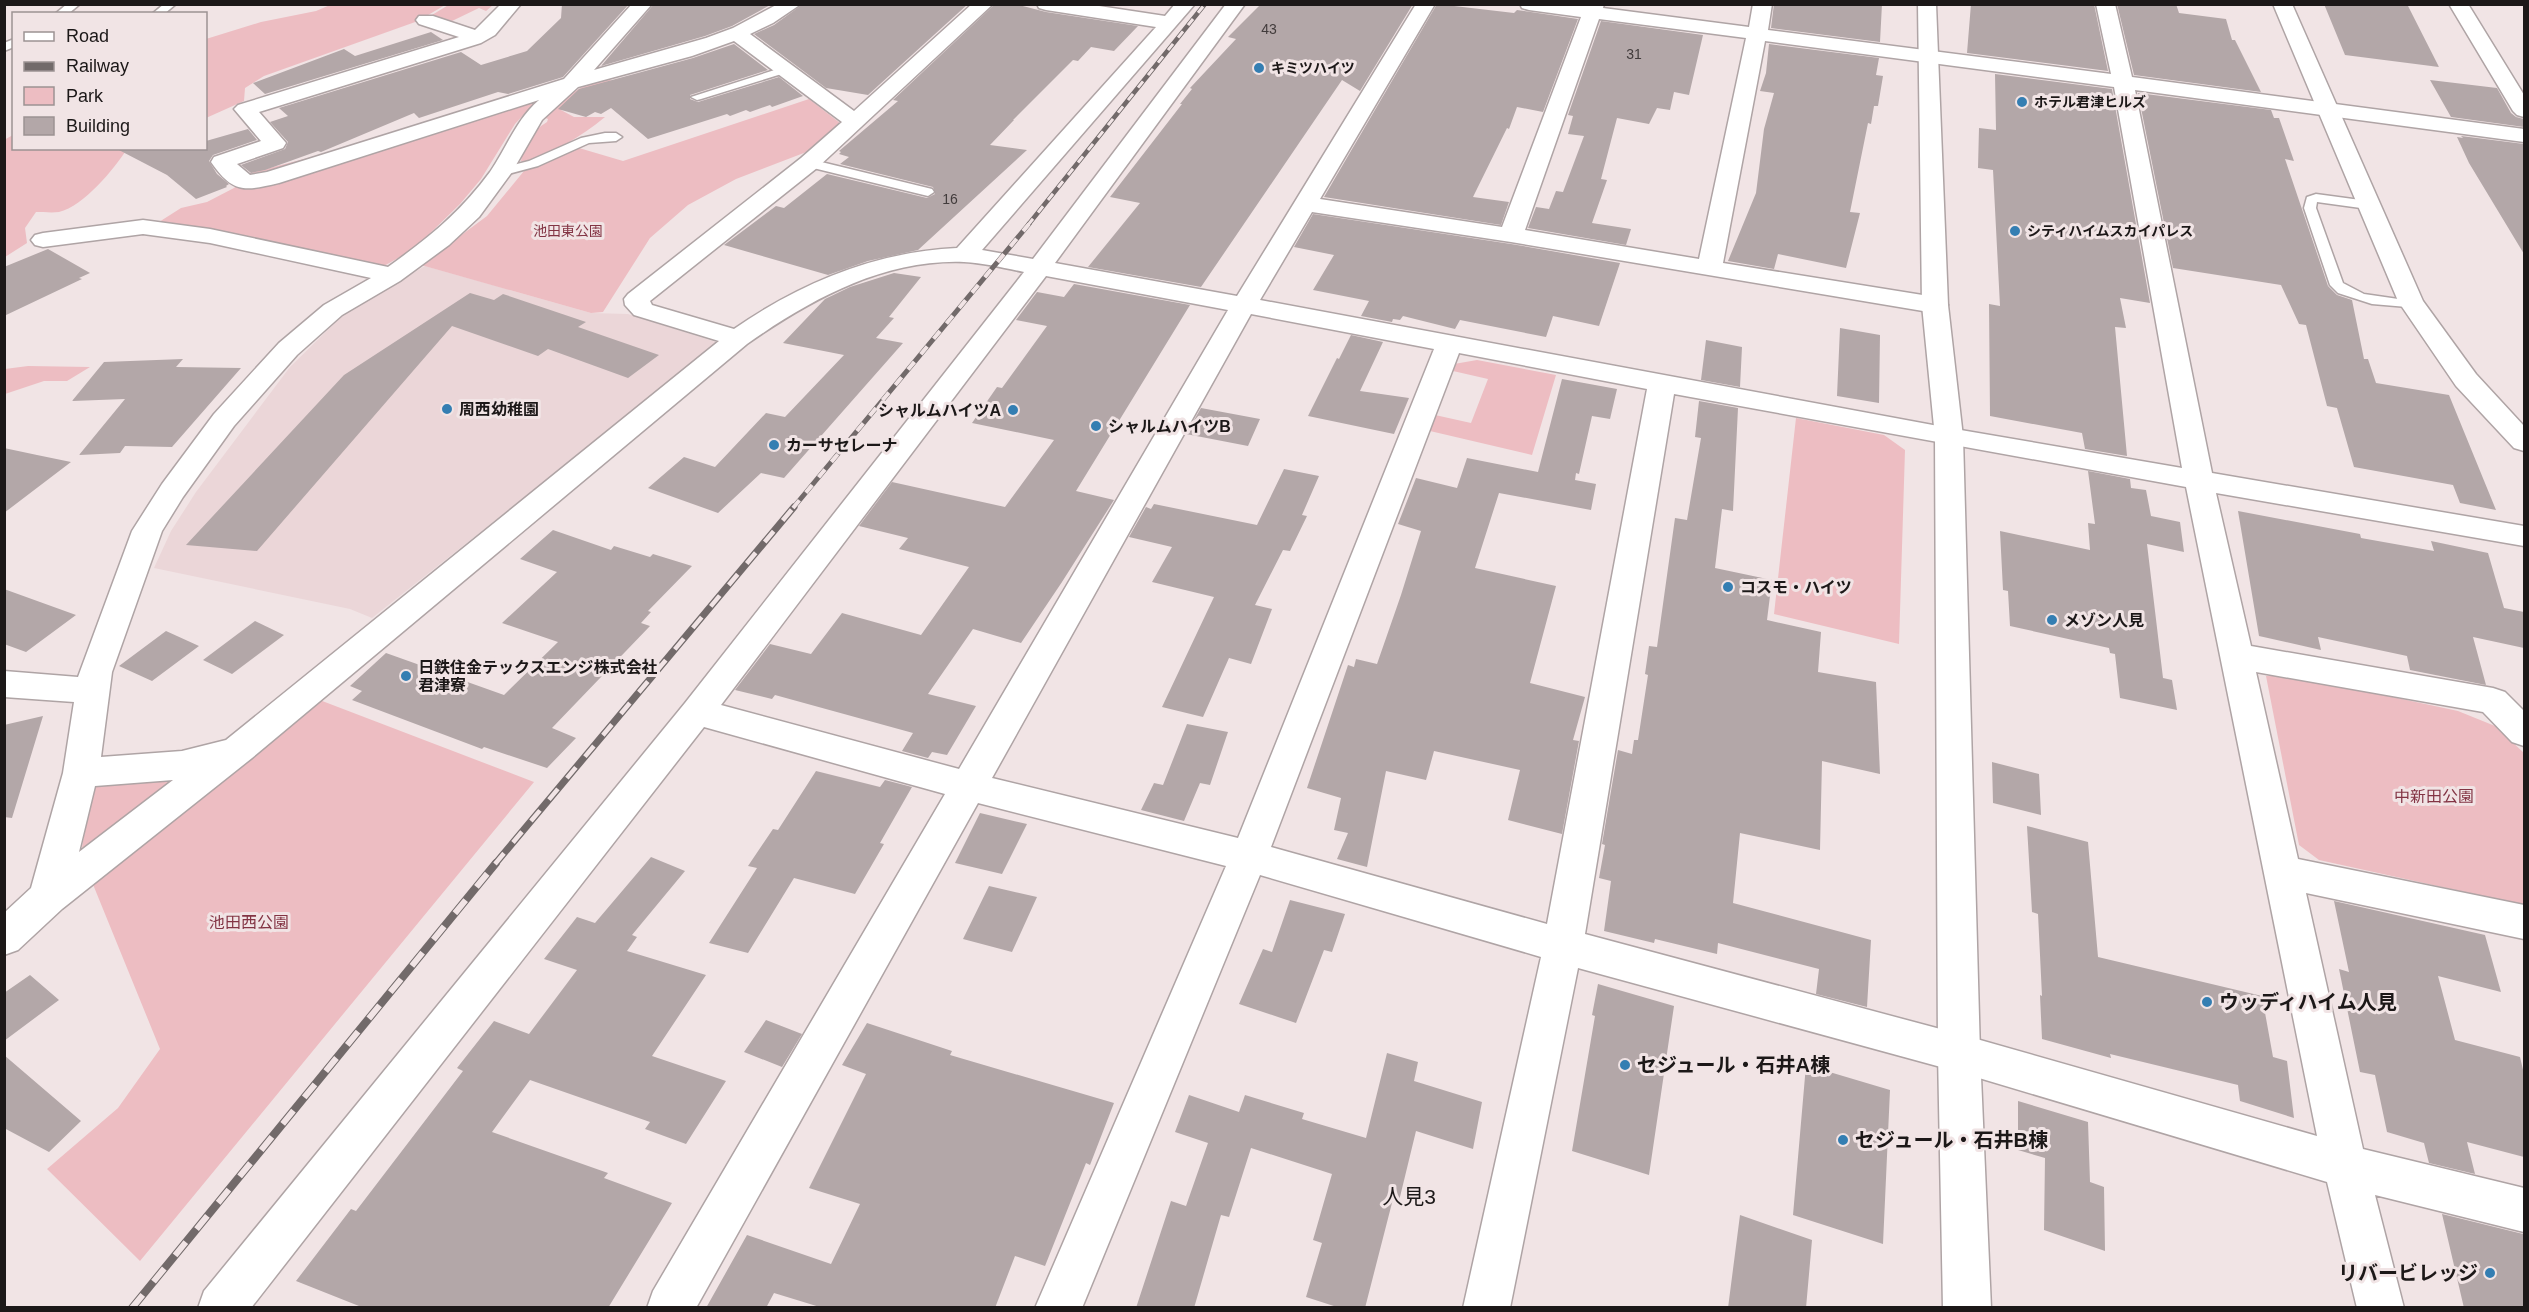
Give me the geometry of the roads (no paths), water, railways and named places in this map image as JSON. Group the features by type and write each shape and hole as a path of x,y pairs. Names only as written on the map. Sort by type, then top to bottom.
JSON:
{"street":[{"path":"512,4 488,31 477,37 245,109 275,143 222,162 245,183 272,178 570,84 672,56 737,34 792,4"},
{"path":"48,897 81,773 95,672 147,531 172,491 224,420 288,349 333,310 391,276 441,240 471,212 501,172 534,116 570,84 644,4"},
{"path":"738,338 643,310 638,305 637,299 809,163 984,4"},
{"path":"1046,4 1170,23"},
{"path":"964,255 1186,4"},
{"path":"221,1308 697,712 1040,267 1236,4"},
{"path":"670,1308 1244,304 1426,4"},
{"path":"1529,4 1594,9 1758,34 2524,135"},
{"path":"1709,269 1763,4"},
{"path":"1927,4 1935,305 1949,437 1959,1053 1967,1308"},
{"path":"2105,4 2123,82 2199,481 2345,1166 2381,1308"},
{"path":"2282,4 2325,107 2414,305 2466,380 2524,442"},
{"path":"2458,4 2524,111"},
{"path":"1511,235 1594,9"},
{"path":"426,20 477,37"},
{"path":"737,34 856,122"},
{"path":"1306,204 1511,235 1935,305"},
{"path":"43,240 142,227 210,236 384,273"},
{"path":"4,939 48,897 240,748 738,338 772,314 805,295 845,278 927,258 964,255 1040,267 1949,437 2524,536"},
{"path":"1058,1308 1249,856 1449,344"},
{"path":"1486,1308 1563,946 1662,383"},
{"path":"2238,656 2493,701 2524,732"},
{"path":"4,684 93,691"},
{"path":"697,712 968,786 1249,856 1563,946 1959,1053 2345,1166 2524,1210"},
{"path":"81,773 182,765 240,748"},
{"path":"2283,872 2524,922"}],"lane":[{"path":"697,96 784,70"},
{"path":"501,172 537,163 596,136 616,137"},
{"path":"809,163 928,192"},
{"path":"2368,205 2325,198 2312,200 2310,208 2337,285 2351,295 2414,305"}],"railway":[{"path":"1028,225 1205,4"},
{"path":"793,508 1029,224"},
{"path":"495,864 794,507"},
{"path":"132,1308 496,863"}],"place":[{"name":"キミツハイツ","path":"1259,68"},
{"name":"ホテル君津ヒルズ","path":"2022,102"},
{"name":"シティハイムスカイパレス","path":"2015,231"},
{"name":"周西幼稚園","path":"447,409"},
{"name":"シャルムハイツA","path":"1013,410"},
{"name":"シャルムハイツB","path":"1096,426"},
{"name":"カーサセレーナ","path":"774,445"},
{"name":"コスモ・ハイツ","path":"1728,587"},
{"name":"メゾン人見","path":"2052,620"},
{"name":"日鉄住金テックスエンジ株式会社 君津寮","path":"406,676"},
{"name":"ウッディハイム人見","path":"2207,1002"},
{"name":"セジュール・石井A棟","path":"1625,1065"},
{"name":"セジュール・石井B棟","path":"1843,1140"},
{"name":"リバービレッジ","path":"2490,1273"}],"district":[{"name":"人見3","path":"1409,1196"}],"park label":[{"name":"池田東公園","path":"568,231"},
{"name":"中新田公園","path":"2434,796"},
{"name":"池田西公園","path":"249,922"}]}
